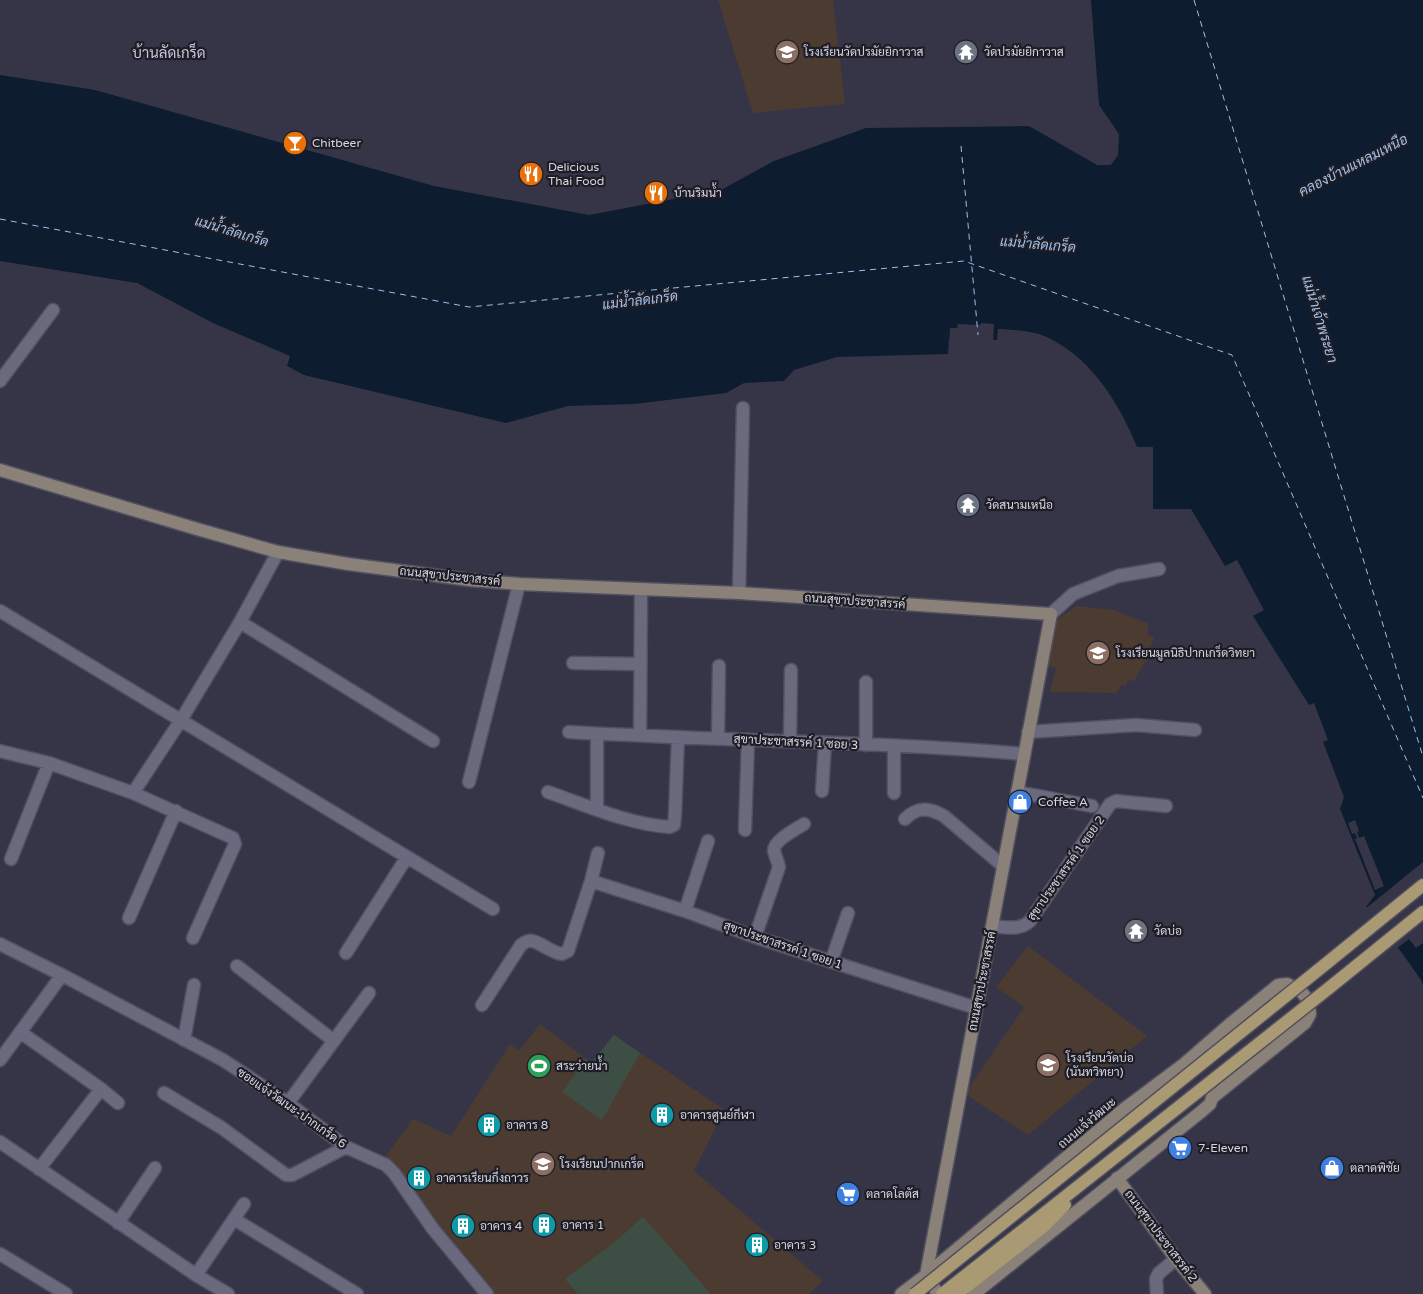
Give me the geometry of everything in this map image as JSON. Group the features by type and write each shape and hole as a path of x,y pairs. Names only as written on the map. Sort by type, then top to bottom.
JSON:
{"main road":[{"name":"ถนนแจ้งวัฒนะ","path":"915,1294 1423,885"},
{"path":"942,1294 1423,912"},
{"path":"957,1294 1043,1227 1100,1169"}],"street":[{"path":"0,380 53,310"},
{"path":"739,593 743,408"},
{"name":"ถนนสุขาประชาสรรค์","path":"0,470 197,530 278,552 348,564 470,580 519,584 739,593 1051,614 926,1275"},
{"path":"133,793 181,720 240,622 278,552"},
{"path":"1051,614 1073,594 1118,576 1159,569"},
{"path":"469,782 519,584"},
{"path":"640,735 641,590"},
{"path":"0,611 493,909"},
{"path":"240,622 433,741"},
{"path":"573,663 640,664"},
{"path":"718,738 719,666"},
{"path":"790,740 791,670"},
{"path":"866,682 866,745"},
{"path":"1028,732 1136,725 1195,730"},
{"name":"สุขาประชาสรรค์ 1 ซอย 3","path":"569,732 748,740 790,740 1024,754"},
{"path":"597,734 597,809"},
{"path":"548,792 642,823 670,828 674,825 675,815 678,737"},
{"path":"745,830 748,740"},
{"path":"822,791 825,743"},
{"path":"894,746 894,793"},
{"path":"0,751 49,763 133,793 233,838 235,844 193,938"},
{"path":"11,859 49,763"},
{"path":"1017,792 1092,806"},
{"name":"สุขาประชาสรรค์ 1 ซอย 2","path":"992,926 1024,927 1030,921 1110,804 1116,801 1166,806"},
{"path":"906,819 911,813 921,809 933,810 944,816 1003,866"},
{"path":"129,918 176,811"},
{"path":"755,937 779,867 774,850 775,845 793,830 804,824"},
{"path":"685,911 708,841"},
{"path":"482,1005 521,945 526,941 532,940 554,953 562,954 568,950 591,881 598,853"},
{"path":"346,953 407,857"},
{"name":"สุขาประชาสรรค์ 1 ซอย 1","path":"591,881 685,911 755,937 976,1008"},
{"path":"831,962 848,913"},
{"name":"ซอยแจ้งวัฒนะ-ปากเกร็ด 6","path":"0,944 62,974 223,1060 288,1103 346,1147 386,1165 394,1173 433,1229 486,1294"},
{"path":"237,966 334,1040"},
{"path":"0,1060 62,974"},
{"path":"184,1040 194,984"},
{"name":"ถนนแจ้งวัฒนะ","path":"901,1294 1124,1109 1184,1064 1278,985 1288,984 1300,990 1308,1000 1310,1014 1305,1024 1212,1098 1206,1108 974,1294"},
{"path":"288,1103 369,993"},
{"path":"20,1032 102,1089 118,1103"},
{"path":"1184,1064 1191,1067 1197,1073 1209,1090 1212,1098"},
{"path":"39,1168 102,1089"},
{"path":"164,1093 222,1128 286,1175 298,1172 346,1147"},
{"path":"0,1142 196,1276 228,1294"},
{"path":"118,1222 154,1168"},
{"name":"ถนนสุขาประชาสรรค์ 2","path":"1117,1178 1176,1259 1205,1294"},
{"path":"196,1276 244,1204"},
{"path":"234,1219 358,1294"},
{"path":"1,1259 66,1294"},
{"path":"1158,1294 1156,1279 1159,1273 1176,1259"},
{"path":"926,1275 938,1294"}],"shaded area":[{"name":"โรงเรียนวัดปรมัยยิกาวาส","path":"718,0 833,0 845,104 753,113"},
{"name":"โรงเรียนมูลนิธิปากเกร็ดวิทยา","path":"1076,606 1114,610 1149,624 1147,634 1154,637 1146,660 1134,681 1128,680 1126,686 1121,685 1117,693 1050,692 1056,668 1045,664 1049,647 1058,619"},
{"name":"โรงเรียนวัดบ่อ (นันทวิทยา)","path":"1028,946 1147,1036 1028,1135 965,1094 1024,1007 996,987"},
{"name":"โรงเรียนปากเกร็ด","path":"540,1024 591,1063 614,1035 723,1109 694,1171 823,1281 809,1294 492,1294 415,1201 385,1157 413,1119 451,1136 510,1044 519,1051"}],"green space":[{"path":"614,1035 640,1053 602,1120 562,1092 586,1059 591,1063"},
{"path":"643,1217 711,1294 578,1294 565,1279 615,1242"}],"water":[{"path":"1091,0 1423,0 1423,985 1402,953 1366,907 1375,895 1340,809 1344,797 1323,742 1328,740 1314,703 1309,705 1253,616 1264,610 1237,560 1225,566 1191,509 1153,509 1153,447 1137,447 1121,413 1099,380 1072,352 1056,342 1039,334 1019,330 998,329 997,340 949,339 948,354 837,357 794,370 784,381 744,383 726,393 634,404 568,406 506,423 304,375 287,366 290,356 213,323 137,283 0,261 0,75 95,90 434,186 589,215 721,190 774,161 866,128 1029,126 1097,165 1111,165 1118,155 1119,134 1099,105"}],"pier":[{"path":"981,323 994,324 993,342 949,343 950,328 957,328 958,324 980,325"},
{"path":"1355,820 1359,831 1357,832 1359,838 1364,836 1384,886 1375,890 1355,839 1357,838 1355,833 1352,834 1348,823"},
{"path":"1423,862 1423,943 1416,948 1409,939 1396,949 1365,909"}],"ferry route":[{"path":"1194,0 1423,757"},
{"path":"961,146 978,335"},
{"path":"0,219 469,307 964,261 1232,355 1423,798"}],"place":[{"name":"โรงเรียนวัดปรมัยยิกาวาส","path":"787,52"},
{"name":"วัดปรมัยยิกาวาส","path":"966,52"},
{"name":"Chitbeer","path":"295,143"},
{"name":"Delicious Thai Food","path":"531,174"},
{"name":"บ้านริมน้ำ","path":"656,193"},
{"name":"วัดสนามเหนือ","path":"968,505"},
{"name":"โรงเรียนมูลนิธิปากเกร็ดวิทยา","path":"1098,653"},
{"name":"Coffee A","path":"1020,802"},
{"name":"วัดบ่อ","path":"1136,931"},
{"name":"โรงเรียนวัดบ่อ (นันทวิทยา)","path":"1048,1065"},
{"name":"สระว่ายน้ำ","path":"539,1066"},
{"name":"อาคารศูนย์กีฬา","path":"662,1115"},
{"name":"อาคาร 8","path":"489,1125"},
{"name":"7-Eleven","path":"1180,1148"},
{"name":"โรงเรียนปากเกร็ด","path":"543,1164"},
{"name":"ตลาดพิชัย","path":"1332,1168"},
{"name":"อาคารเรียนกึ่งถาวร","path":"419,1178"},
{"name":"ตลาดโลตัส","path":"848,1194"},
{"name":"อาคาร 1","path":"544,1225"},
{"name":"อาคาร 4","path":"463,1226"},
{"name":"อาคาร 3","path":"757,1245"}],"district":[{"name":"บ้านลัดเกร็ด","path":"169,53"}],"water label":[{"name":"คลองบ้านแหลมเหนือ","path":"1353,165"},
{"name":"แม่น้ำลัดเกร็ด","path":"232,231"},
{"name":"แม่น้ำลัดเกร็ด","path":"1038,244"},
{"name":"แม่น้ำลัดเกร็ด","path":"640,300"},
{"name":"แม่น้ำเจ้าพระยา","path":"1320,319"}]}
